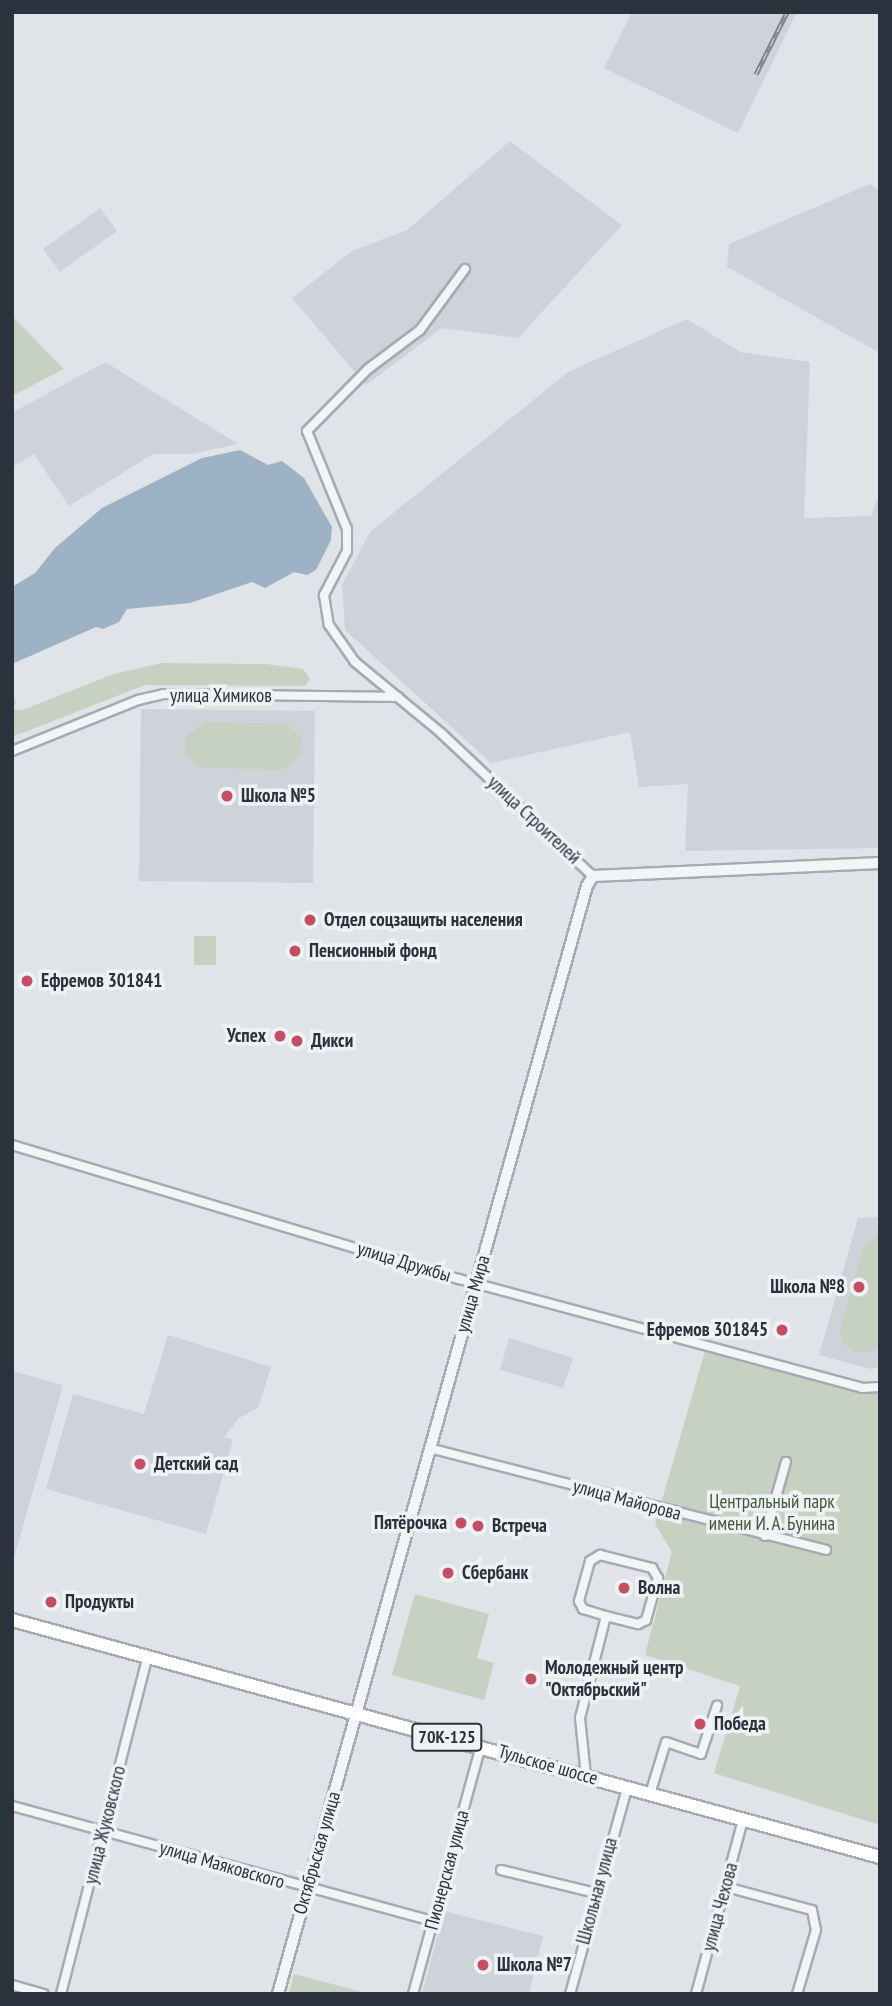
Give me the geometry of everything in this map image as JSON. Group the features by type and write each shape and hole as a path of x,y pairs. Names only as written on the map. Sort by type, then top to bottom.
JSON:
{"main road":[{"name":"Тульское шоссе","path":"12,1620 880,1857"}],"street":[{"name":"улица Строителей","path":"465,269 420,330 368,369 307,431 347,529 348,551 324,595 329,625 355,662 398,697 593,876 880,863"},
{"name":"улица Химиков","path":"12,751 138,700 163,695 398,697"},
{"name":"улица Мира","path":"357,1713 429,1448 593,876"},
{"name":"улица Дружбы","path":"12,1145 476,1283 862,1388 880,1387"},
{"name":"улица Майорова","path":"429,1448 826,1550"},
{"path":"765,1536 786,1462"},
{"path":"600,1555 652,1569 658,1578 646,1620 638,1624 606,1616 583,1609 579,1601 590,1561 600,1555"},
{"path":"586,1776 580,1718 606,1616"},
{"name":"улица Жуковского","path":"61,1994 148,1656"},
{"path":"650,1794 666,1742 701,1754 717,1706"},
{"name":"Октябрьская улица","path":"278,1994 357,1713"},
{"name":"Пионерская улица","path":"413,1994 481,1746"},
{"name":"Школьная улица","path":"570,1994 627,1788"},
{"name":"улица Маяковского","path":"12,1806 307,1890 433,1922"},
{"name":"улица Чехова","path":"696,1994 743,1820"},
{"path":"501,1870 596,1893"},
{"path":"726,1887 812,1910 816,1930 797,1994"},
{"path":"12,1985 44,1994"}],"shaded area":[{"path":"632,12 797,12 738,133 604,68"},
{"path":"510,141 622,225 518,338 442,328 366,385 292,298 352,251 407,230"},
{"path":"870,184 880,191 880,353 727,267 729,244"},
{"path":"100,208 117,231 60,272 43,249"},
{"path":"687,319 740,352 810,362 804,518 871,516 880,493 880,848 685,851 688,784 639,787 630,732 491,763 345,630 342,585 370,532 568,372"},
{"path":"105,362 238,444 191,454 153,454 69,506 34,454 12,467 12,413"},
{"name":"Школа №5","path":"141,709 315,711 313,883 139,881"},
{"name":"Школа №8","path":"880,1217 880,1367 871,1369 819,1355 858,1218"},
{"name":"Детский сад","path":"168,1335 271,1367 258,1408 239,1418 224,1437 233,1440 206,1534 46,1489 73,1394 144,1414"},
{"path":"509,1338 573,1358 563,1388 500,1370"},
{"path":"12,1371 63,1385 12,1565"},
{"name":"Школа №7","path":"444,1911 543,1936 529,1994 422,1994"}],"green space":[{"path":"12,316 64,369 12,396"},
{"path":"162,663 266,664 303,669 310,679 305,686 145,685 12,737 12,695 16,701 13,709 22,710 114,674"},
{"path":"206,722 287,724 301,737 300,756 287,768 278,770 197,767 185,754 185,737"},
{"path":"194,936 216,936 216,965 194,965"},
{"path":"880,1234 880,1343 871,1351 855,1352 844,1344 840,1330 863,1247"},
{"name":"Центральный парк имени И. А. Бунина","path":"705,1351 770,1363 880,1395 880,1825 714,1773 740,1686 645,1655 672,1552 655,1524"},
{"path":"415,1594 489,1614 477,1658 494,1663 484,1700 392,1675"},
{"path":"294,1974 370,1994 289,1994"}],"water":[{"path":"240,450 268,465 282,461 304,478 332,527 331,540 316,570 307,575 294,572 265,588 252,582 190,603 127,609 119,622 103,629 96,627 12,664 12,587 35,573 55,548 102,508 202,458"}],"railway":[{"path":"756,74 787,12"}],"place":[{"name":"Школа №5","path":"227,796"},
{"name":"Отдел соцзащиты населения","path":"310,920"},
{"name":"Пенсионный фонд","path":"295,951"},
{"name":"Ефремов 301841","path":"27,981"},
{"name":"Успех","path":"280,1036"},
{"name":"Дикси","path":"297,1041"},
{"name":"Школа №8","path":"859,1287"},
{"name":"Ефремов 301845","path":"782,1330"},
{"name":"Детский сад","path":"140,1464"},
{"name":"Пятёрочка","path":"461,1523"},
{"name":"Встреча","path":"478,1526"},
{"name":"Сбербанк","path":"448,1573"},
{"name":"Волна","path":"624,1588"},
{"name":"Продукты","path":"51,1602"},
{"name":"Молодежный центр \"Октябрьский\"","path":"531,1679"},
{"name":"Победа","path":"700,1724"},
{"name":"Школа №7","path":"483,1965"}]}
